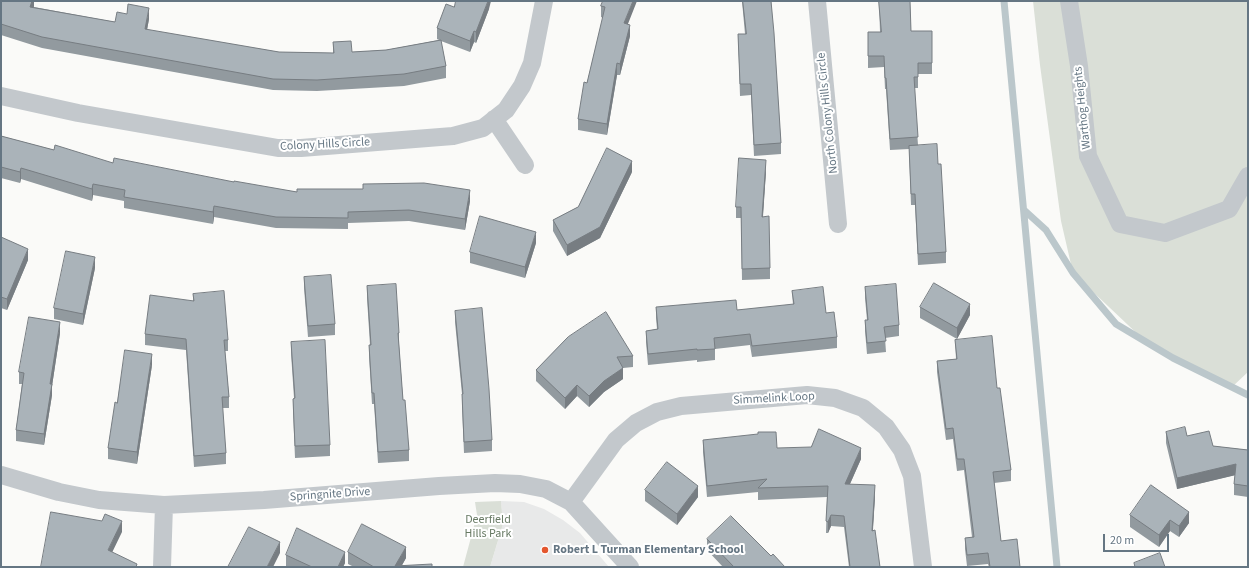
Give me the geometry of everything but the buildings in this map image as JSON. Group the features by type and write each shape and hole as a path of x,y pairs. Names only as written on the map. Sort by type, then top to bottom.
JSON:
{"street":[{"name":"Colony Hills Circle","path":"1,96 78,113 278,148 301,148 453,136 483,128 506,110 518,92 532,63 544,1"},
{"name":"North Colony Hills Circle","path":"817,1 838,224"},
{"name":"Warthog Heights","path":"1069,1 1079,66 1088,156 1120,224 1166,233 1230,209 1248,176"},
{"path":"494,119 525,165"},
{"name":"Simmelink Loop","path":"571,502 616,440 636,423 657,412 681,406 807,395 835,398 863,408 886,427 902,450 912,476 923,567"},
{"name":"Springnite Drive","path":"1,474 59,492 93,499 164,505 264,500 439,486 520,484 546,489 571,502 630,567"},
{"path":"162,567 164,505"}],"shaded area":[{"name":"Robert L Turman Elementary School","path":"501,501 524,502 544,509 563,520 580,533 609,567 490,567 503,524"}],"green space":[{"path":"1033,1 1248,1 1248,372 1232,387 1146,342 1073,273 1061,221"},
{"name":"Deerfield Hills Park","path":"501,501 503,524 490,567 463,567 477,515 475,502"}],"waterway":[{"path":"1004,1 1057,567"},
{"path":"1024,210 1046,230 1073,273 1116,324 1173,358 1248,395"}],"place":[{"name":"Robert L Turman Elementary School","path":"545,550"}]}
